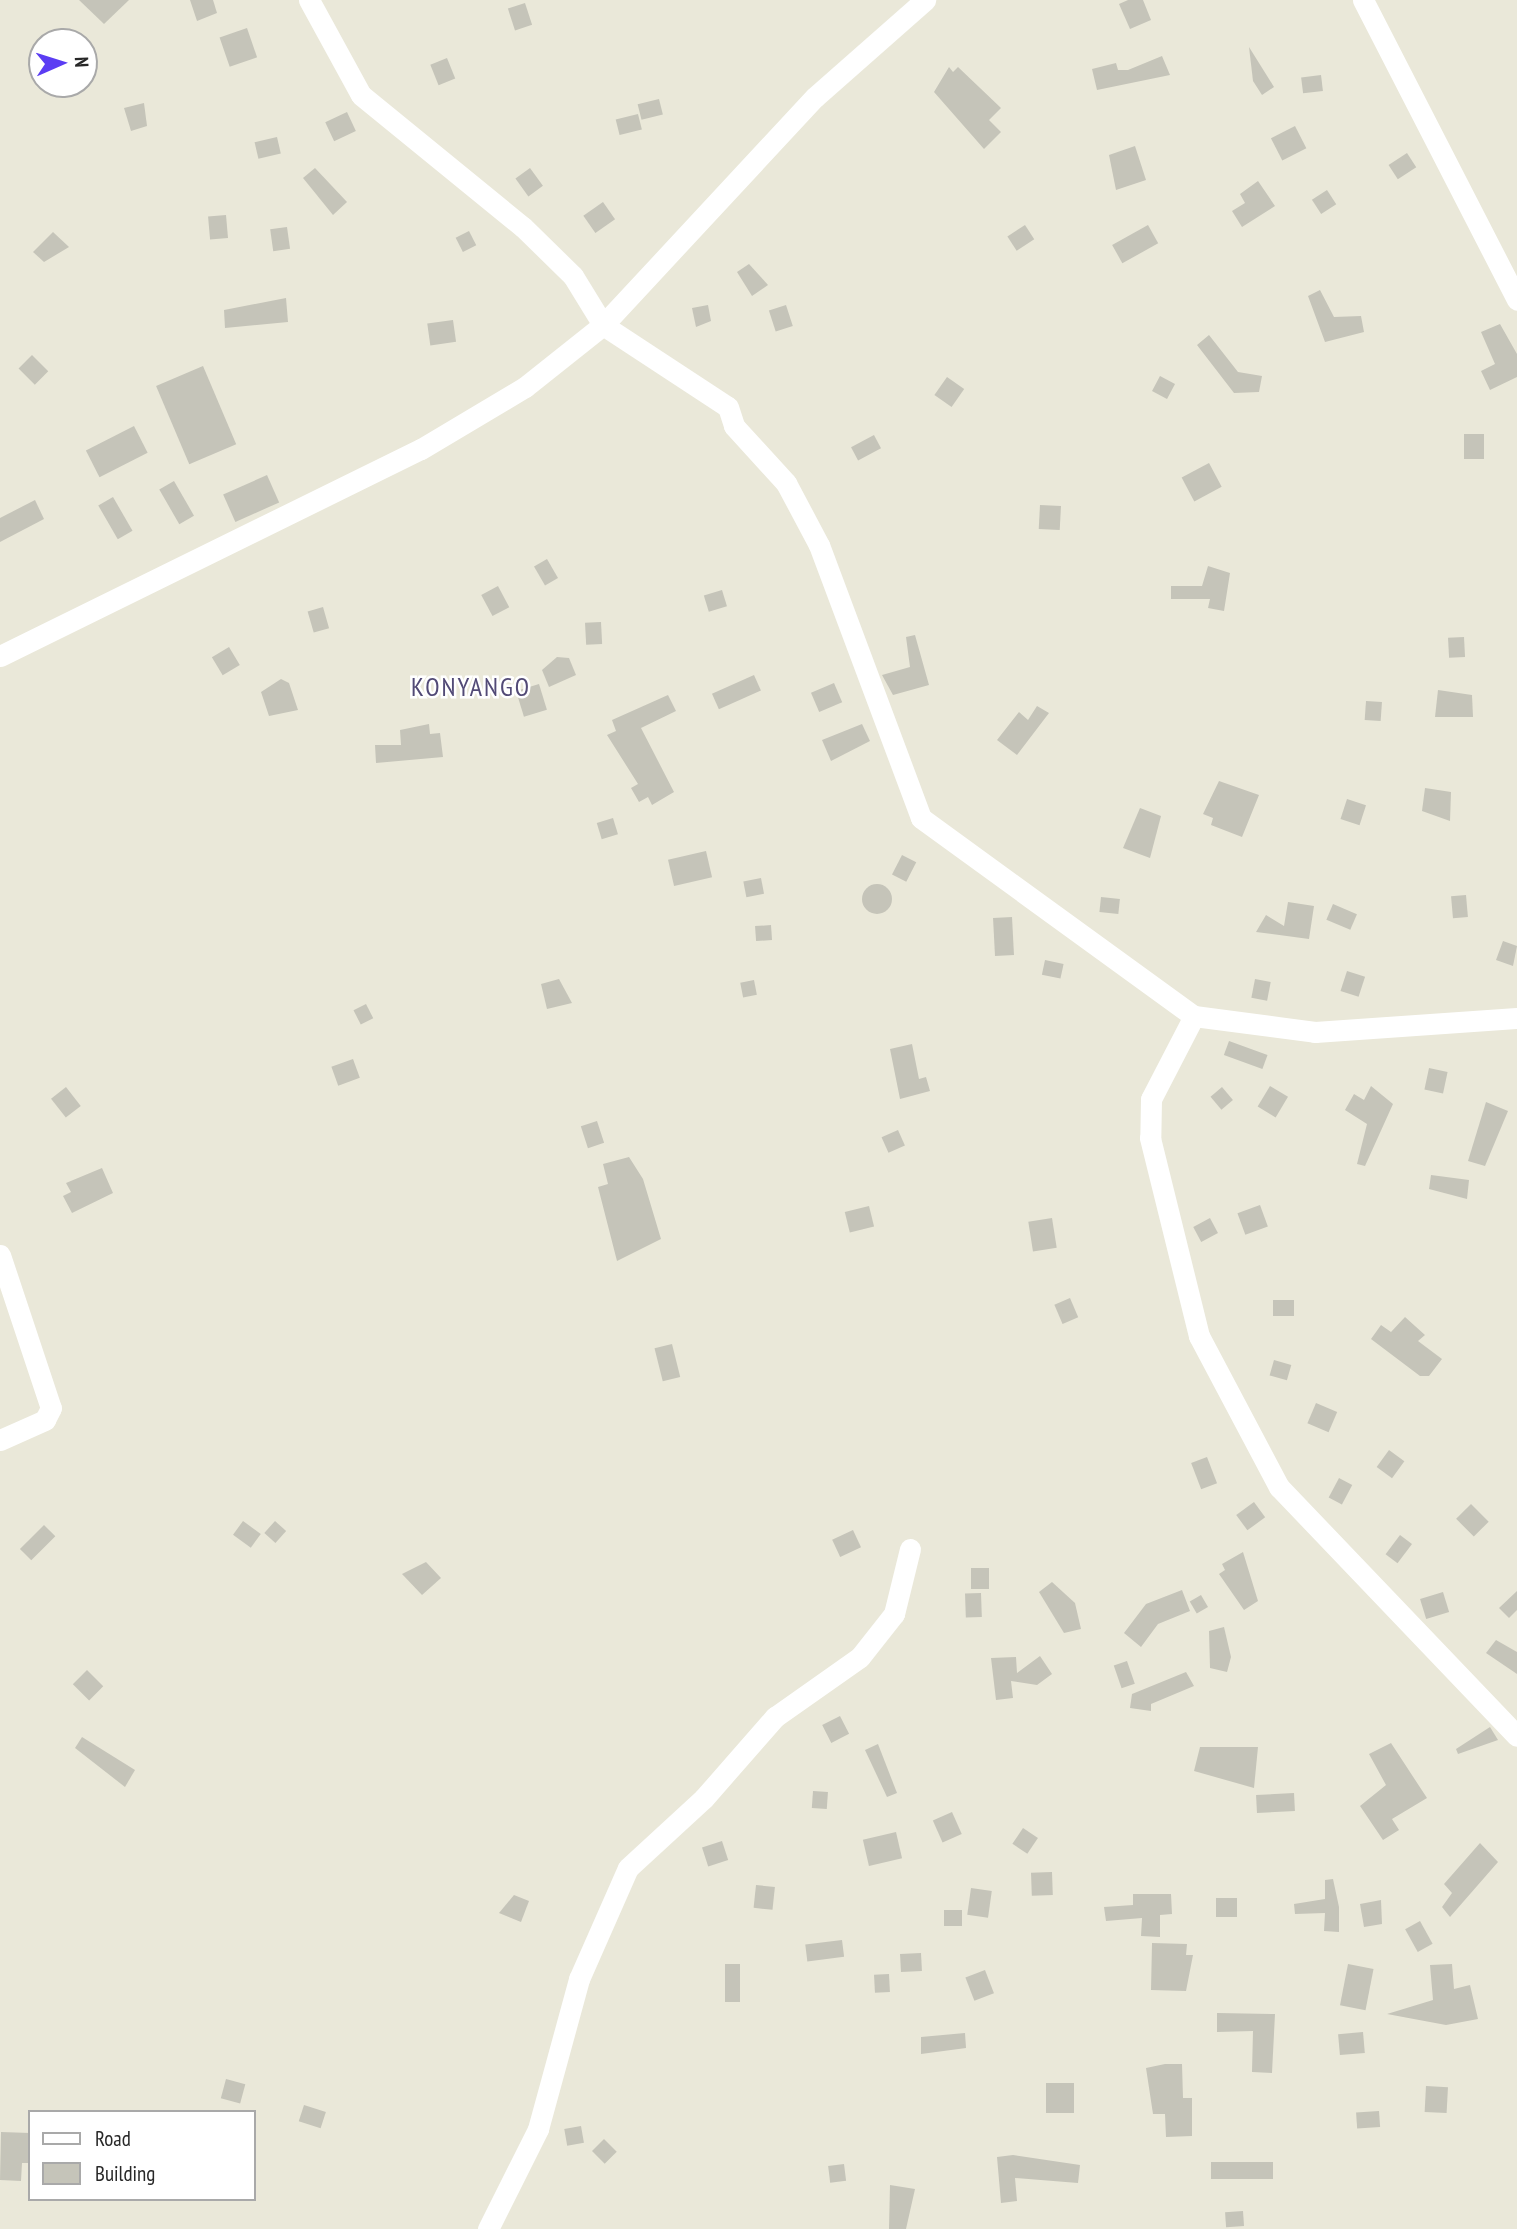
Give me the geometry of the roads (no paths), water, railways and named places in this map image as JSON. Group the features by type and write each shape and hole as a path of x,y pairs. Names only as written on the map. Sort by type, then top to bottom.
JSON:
{"street":[{"path":"309,0 361,95 523,227 573,276 603,325 728,407 734,426 786,483 819,545 921,818 1194,1016 1315,1032 1517,1018"},
{"path":"0,656 421,449 525,387 603,325 815,97 925,0"},
{"path":"1363,0 1517,300"},
{"path":"1194,1016 1151,1099 1150,1138 1199,1336 1279,1487 1517,1736"},
{"path":"0,1255 51,1408 45,1420 0,1440"},
{"path":"488,2229 538,2129 579,1979 628,1868 704,1798 775,1717 828,1673 860,1657 894,1614 910,1549"}],"district":[{"name":"KONYANGO","path":"471,687"}]}
